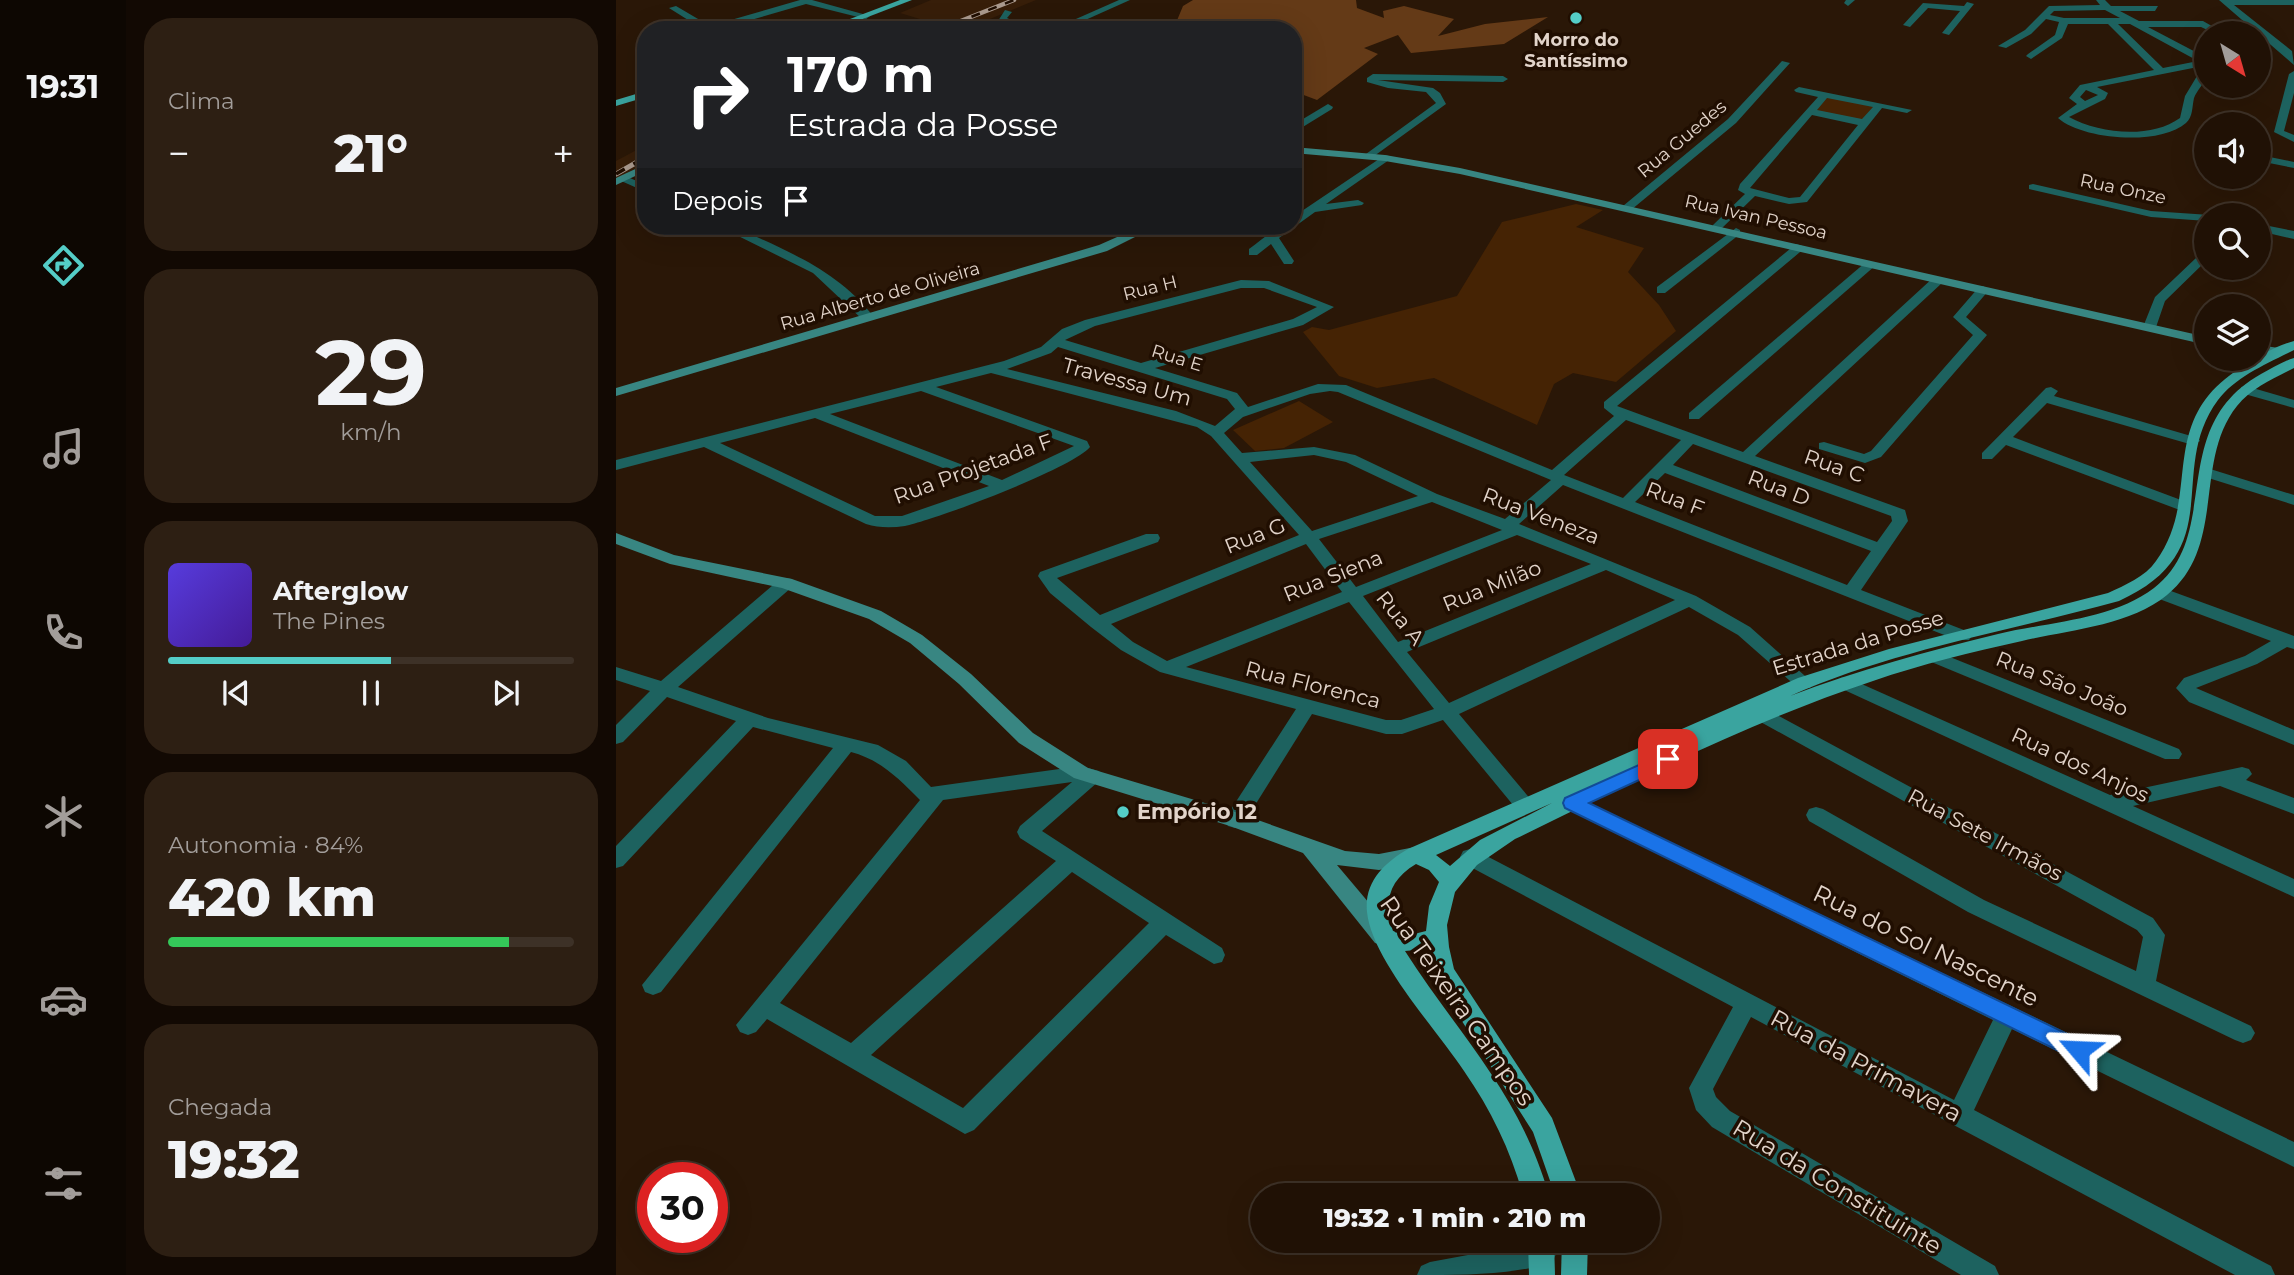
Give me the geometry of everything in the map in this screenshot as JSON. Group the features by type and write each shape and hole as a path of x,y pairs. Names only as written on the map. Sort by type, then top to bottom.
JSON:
{"main road":[{"path":"851,21 908,0"},
{"path":"863,21 920,0"},
{"path":"616,101 637,94"},
{"name":"Estrada da Posse","path":"2271,358 2290,353"},
{"name":"Estrada da Posse","path":"1385,939 1377,918 1377,895 1390,872 1415,855 1804,683 1937,649 2111,613 2160,593 2175,579 2188,558 2219,422 2229,405 2290,353"},
{"name":"Estrada da Posse","path":"1449,879 1470,857 1508,833 1764,715 1937,649 1963,636 2093,603 2150,578 2167,558 2183,506 2193,441 2201,416 2213,398 2240,371"},
{"path":"1415,855 1436,864 1449,879"},
{"name":"Rua Teixeira Campos","path":"1449,879 1440,909 1436,937 1443,972 1543,1126 1564,1183"},
{"path":"1385,939 1404,943 1436,937"},
{"name":"Rua Teixeira Campos","path":"1385,939 1502,1108 1534,1183"},
{"path":"1574,1253 1574,1275"}],"street":[{"path":"1076,21 1126,0"},
{"path":"1946,33 1973,0"},
{"path":"737,21 806,1 866,16"},
{"path":"2225,1 2294,2"},
{"path":"2225,1 2292,56"},
{"path":"2274,2 2284,10"},
{"path":"2003,46 2028,32 2056,7 2153,4 2165,17"},
{"path":"1907,25 1926,5 1966,9"},
{"path":"2105,5 2194,56"},
{"path":"673,8 695,21"},
{"path":"1006,21 1001,19 1008,12"},
{"path":"2044,16 2064,21 2194,24"},
{"path":"2031,56 2059,37 2064,21"},
{"path":"2111,22 2162,72"},
{"name":"Rua Guedes","path":"1627,208 1732,121 1774,71 1785,63"},
{"path":"2085,105 2074,98 2087,86 2131,82 2194,66"},
{"path":"2119,69 2131,82"},
{"path":"2294,74 2287,92 2281,134 2294,139"},
{"path":"1370,156 1439,108 1441,101 1432,91 1380,85 1370,80 1382,75 1503,79"},
{"path":"2087,86 2104,96 2063,118 2090,129 2123,134 2150,133 2175,127 2185,119 2194,88"},
{"path":"1799,90 1907,110"},
{"path":"1389,96 1432,91"},
{"path":"1717,227 1825,95"},
{"path":"1748,189 1789,201 1805,198 1879,105"},
{"path":"1302,124 1328,107"},
{"path":"1811,112 1865,123"},
{"name":"Rua Ivan Pessoa","path":"1302,151 1385,158 1627,208 2194,338"},
{"path":"1302,216 1385,158"},
{"path":"2271,160 2294,165"},
{"path":"620,180 637,172"},
{"path":"620,180 637,186"},
{"name":"Rua Onze","path":"2033,187 2151,214 2194,217"},
{"path":"1311,210 1358,203"},
{"path":"2271,230 2294,235"},
{"path":"1661,290 1736,232"},
{"path":"743,235 817,270 831,280 868,317"},
{"name":"Rua Alberto de Oliveira","path":"616,391 1103,248 1131,235"},
{"path":"1253,252 1275,235"},
{"path":"1272,237 1287,261"},
{"path":"1625,504 1691,438 1623,415 1609,405 1800,247"},
{"path":"1694,416 1870,265"},
{"path":"2150,327 2159,300 2194,267"},
{"path":"1746,457 1938,280"},
{"name":"Rua H","path":"616,466 992,369 1030,357 1057,342 1074,328 1112,316 1258,282 1318,301 1328,308 1273,330 1143,367"},
{"path":"1824,446 1865,459 1876,454 1980,335 1959,317 1983,289"},
{"name":"Rua E","path":"1057,342 1232,396 1242,405 1241,414"},
{"path":"2271,351 2290,353"},
{"name":"Travessa Um","path":"992,369 1202,424 1216,433 1240,458"},
{"name":"Rua F","path":"1241,414 1325,385 1341,388 1403,416 1963,636"},
{"name":"Rua Projetada F","path":"706,442 872,521 900,522 1001,485 1081,450 1082,444 923,387"},
{"path":"2246,390 2294,404"},
{"path":"1987,456 2048,394 2193,441"},
{"path":"817,414 1001,485"},
{"path":"1216,433 1241,414"},
{"path":"1513,527 1558,477 1623,415"},
{"name":"Rua D","path":"1691,438 1746,457"},
{"path":"2004,439 2183,506"},
{"name":"Rua Veneza","path":"1240,458 1298,452 1331,453 1350,458 1432,497 1606,564 1690,600 1744,631 1804,683"},
{"name":"Rua C","path":"1746,457 1899,513 1900,522 1880,549"},
{"name":"Rua A","path":"1240,458 1309,537 1395,650 1525,806"},
{"name":"Rua D","path":"1664,467 1880,549"},
{"path":"2207,473 2294,500"},
{"name":"Rua G","path":"1097,623 1309,537 1432,497"},
{"name":"Rua Siena","path":"1166,668 1513,527"},
{"name":"Rua Florenca","path":"1152,538 1046,576 1056,589 1097,623 1127,646 1166,668 1306,708 1386,727 1402,727 1448,711 1690,600"},
{"name":"Rua Teixeira Campos","path":"617,540 670,559 786,583 853,606 898,626 965,679 1026,738 1087,775 1235,820 1312,850 1359,861 1379,862 1415,855"},
{"path":"1850,593 1880,549"},
{"name":"Rua Milão","path":"1395,650 1606,564"},
{"path":"616,737 665,688 786,583"},
{"path":"2160,593 2290,642"},
{"path":"1931,624 1937,649"},
{"path":"2290,642 2190,683 2185,688 2195,697 2294,738"},
{"name":"Rua São João","path":"1937,649 2172,754"},
{"path":"616,673 750,718 887,757 921,792 935,796 1087,775"},
{"name":"Rua dos Anjos","path":"1846,683 2110,803 2192,844 2294,888"},
{"path":"1235,820 1306,708"},
{"name":"Rua Sete Irmãos","path":"1764,715 2145,924 2154,935 2144,987"},
{"path":"616,860 750,718"},
{"path":"653,985 846,745"},
{"path":"2110,803 2242,774"},
{"path":"1087,775 1027,832 1162,924 1214,955"},
{"path":"2220,778 2294,806"},
{"path":"748,1025 935,796"},
{"name":"Rua do Sol Nascente","path":"1572,803 2294,1155"},
{"path":"1816,816 1976,906 2243,1033"},
{"name":"Rua Teixeira Campos","path":"1312,850 1385,939"},
{"name":"Rua da Primavera","path":"1470,857 2262,1275"},
{"path":"853,1056 1070,861"},
{"path":"764,1005 965,1122 1162,924"},
{"name":"Rua da Constituinte","path":"1747,1003 1701,1088 1701,1097 1721,1119 1986,1275"},
{"path":"1959,1116 2007,1015"},
{"path":"1430,1275 1542,1257"}],"shaded area":[{"path":"931,0 1036,0 985,21 926,21 900,13"},
{"path":"1193,0 1356,0 1357,8 1384,18 1383,11 1404,6 1454,19 1438,36 1485,24 1548,17 1504,44 1411,53 1398,35 1364,48 1378,54 1317,100 1302,94 1302,21 1177,21 1183,6"},
{"path":"1825,95 1879,105 1865,123 1811,112"},
{"path":"637,150 637,167 616,180 616,161"},
{"path":"1576,204 1603,210 1576,227 1644,248 1628,272 1659,305 1676,331 1616,382 1573,373 1554,384 1537,425 1434,378 1377,388 1339,376 1303,332 1312,327 1329,330 1457,296 1502,222"},
{"path":"1299,401 1333,422 1284,448 1255,451 1233,430"}],"railway":[{"path":"961,21 1014,0"},
{"path":"616,174 637,162"}],"place":[{"name":"Morro do Santíssimo","path":"1576,18"},
{"name":"Empório 12","path":"1123,812"}],"route":[{"path":"1668,759 1572,803 2079,1050"}]}
